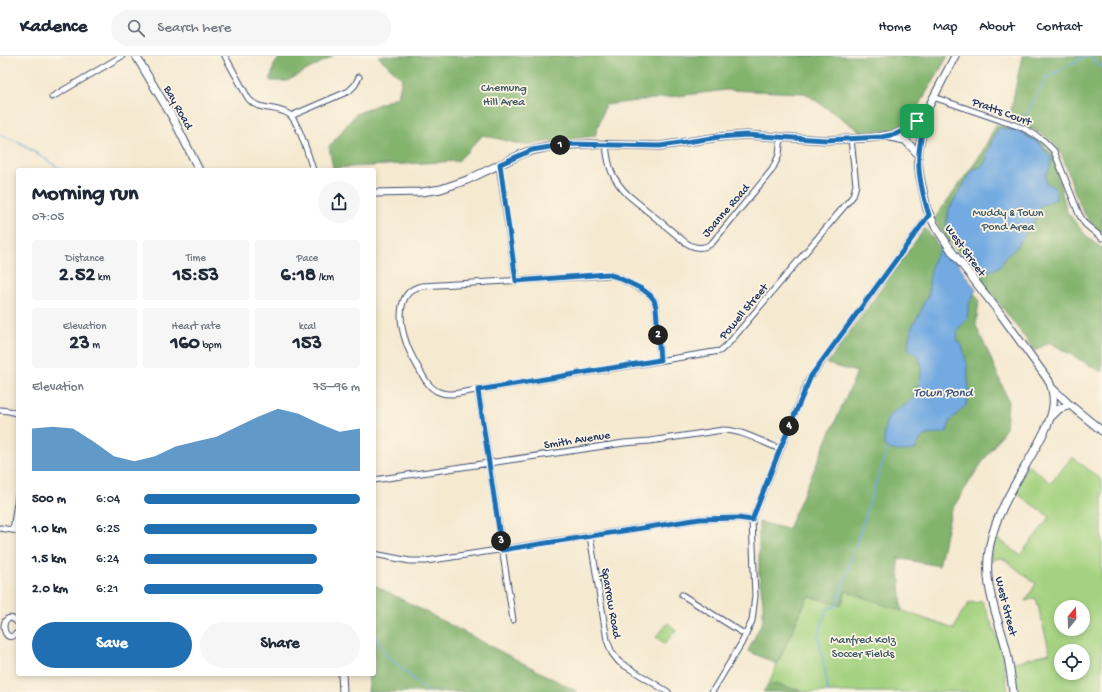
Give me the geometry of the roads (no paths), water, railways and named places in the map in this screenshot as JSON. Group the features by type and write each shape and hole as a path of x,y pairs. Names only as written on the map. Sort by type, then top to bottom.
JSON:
{"street":[{"path":"52,97 122,56"},
{"name":"Bay Road","path":"136,56 177,126 198,168"},
{"path":"225,56 248,98 253,104 260,107 279,110 291,116 297,126 312,168"},
{"name":"West Street","path":"955,56 927,110 918,154 921,182 929,215 953,252 1026,348 1052,387 1054,404 1050,420 1044,433 999,515 989,548 989,584 1006,649 1013,692"},
{"path":"291,116 345,93 355,85 360,77"},
{"name":"Pratts Court","path":"933,97 1023,128 1044,141 1054,151 1079,214 1085,224 1102,238"},
{"path":"882,137 896,134 905,130 915,123 927,110"},
{"path":"376,193 422,192 442,189 467,180 526,152 568,144 660,146 733,135 811,139 882,137 905,140 918,154"},
{"name":"Joanne Road","path":"606,144 611,172 628,196 689,244 698,248 708,246 712,243 772,170 779,156 781,137"},
{"name":"Powell Street","path":"660,360 656,307 652,297 642,289 607,274 416,287 408,292 403,302 401,311 402,327 406,343 413,358 430,386 444,394 478,390 722,350 727,346 853,196 856,185 851,139"},
{"path":"500,164 516,281"},
{"path":"712,692 746,635 752,621 754,605 752,520 811,376 929,215"},
{"path":"1052,387 1070,405 1102,432"},
{"path":"478,390 513,620"},
{"name":"West Street","path":"1050,420 1059,409 1070,405"},
{"path":"0,410 16,413"},
{"name":"Smith Avenue","path":"376,480 624,442 650,441 723,430 741,434 780,449"},
{"path":"376,554 410,561 426,561 700,519 738,518 752,520"},
{"path":"0,528 16,530"},
{"name":"Sparrow Road","path":"590,536 607,640 612,653 619,662 668,692"},
{"path":"682,595 746,635"},
{"path":"16,622 13,619 8,619 3,622 1,628 3,633 9,636 14,636 16,634"},
{"path":"342,676 343,692"}],"water":[{"path":"998,128 1019,131 1039,143 1051,158 1050,168 1046,174 1046,182 1056,189 1056,199 1040,206 1036,218 1025,235 1013,251 1006,256 1000,266 990,271 982,271 979,263 965,252 946,225 949,209 967,179 974,169 981,167 987,159 986,154"},
{"name":"Town Pond","path":"942,246 947,249 958,262 962,271 976,290 969,304 967,318 958,329 957,338 958,342 962,346 967,364 969,394 966,405 950,421 947,432 927,435 921,440 915,450 903,451 887,448 884,445 884,431 888,418 910,401 919,385 921,372 920,359 916,354 909,350 908,345 911,329 929,294 929,282 934,259"}],"waterway":[{"path":"1022,123 1046,78 1085,56"},
{"path":"1089,56 1102,67"},
{"path":"0,135 19,142 59,168"},
{"path":"963,258 966,253"},
{"path":"828,692 818,635 827,609 836,606 886,452 889,448"},
{"path":"376,636 385,654 428,692"}],"park label":[{"name":"Chemung Hill Area","path":"504,94"},
{"name":"Muddy & Town Pond Area","path":"1008,219"},
{"name":"Manfred Kolz Soccer Fields","path":"863,646"}]}
